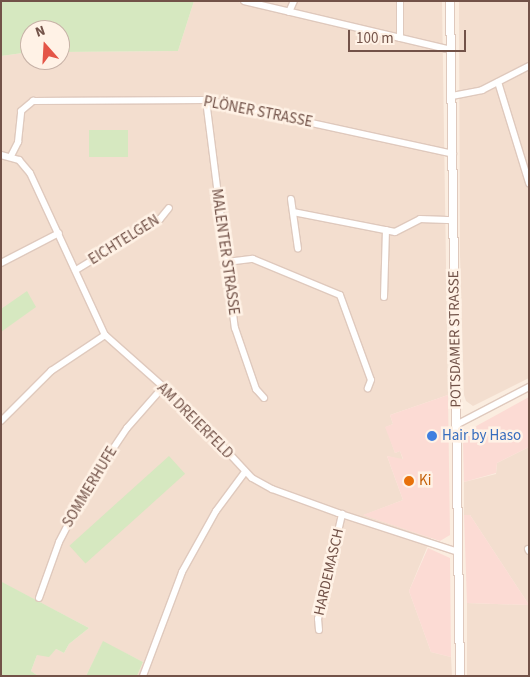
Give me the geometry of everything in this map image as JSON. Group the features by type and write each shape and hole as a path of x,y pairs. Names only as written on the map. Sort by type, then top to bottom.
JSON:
{"street":[{"path":"244,1 451,50"},
{"path":"289,12 294,1"},
{"path":"400,1 400,38"},
{"name":"POTSDAMER STRASSE","path":"450,1 460,676"},
{"path":"452,96 470,94 529,66"},
{"path":"498,82 529,183"},
{"name":"PLÖNER STRASSE","path":"11,156 18,142 21,111 33,101 206,100 453,154"},
{"name":"MALENTER STRASSE","path":"206,100 237,334 256,389 264,398"},
{"path":"1,154 11,156"},
{"name":"AM DREIERFELD","path":"11,156 30,173 105,335 197,418 246,472 272,489 458,552"},
{"path":"291,199 298,249"},
{"name":"EICHTELGEN","path":"76,270 160,219 169,208"},
{"path":"292,212 395,232 420,219 454,220"},
{"path":"384,297 386,230"},
{"path":"1,263 59,233"},
{"path":"226,262 253,259 340,295 371,380 368,388"},
{"path":"1,421 51,371 105,335"},
{"name":"SOMMERHUFE","path":"39,598 59,542 88,486 127,428 163,387"},
{"path":"456,425 529,387"},
{"path":"143,676 182,572 216,511 246,472"},
{"name":"HARDEMASCH","path":"319,630 318,619 342,514"}],"shaded area":[{"path":"194,1 238,1 243,5 246,1 442,1 448,395 390,415 393,424 386,427 395,453 400,451 403,460 387,456 403,500 364,515 431,538 409,591 431,652 451,657 452,676 137,676 143,662 103,642 86,676 38,676 31,671 37,655 56,649 64,653 69,644 89,628 1,582 1,56 20,53 20,70 70,70 70,52 178,51"},
{"path":"459,1 529,1 529,378 473,406 466,401 464,395 460,255"},
{"path":"448,395 450,535 440,541 363,515 403,500 387,456 403,459 400,451 395,453 385,427 393,424 390,415"},
{"path":"529,397 529,447 497,463 496,473 464,482 463,443 469,430"},
{"path":"529,447 529,605 470,515 464,515 464,482 496,474 497,463"},
{"path":"464,515 470,515 529,605 467,603"},
{"path":"428,548 450,558 451,657 431,652 409,591"},
{"path":"467,603 529,605 529,676 467,676"}],"green space":[{"path":"1,1 194,1 178,51 70,52 70,20 20,20 20,53 1,56"},
{"path":"89,130 128,130 128,157 89,157"},
{"path":"27,291 36,307 1,332 1,309"},
{"path":"169,456 185,474 85,563 69,546"},
{"path":"2,582 89,628 69,644 64,653 56,649 49,657 37,655 31,671 38,676 1,676"},
{"path":"103,641 143,662 137,676 86,676"}],"place":[{"name":"Hair by Haso","path":"432,436"},
{"name":"Ki","path":"409,481"}]}
